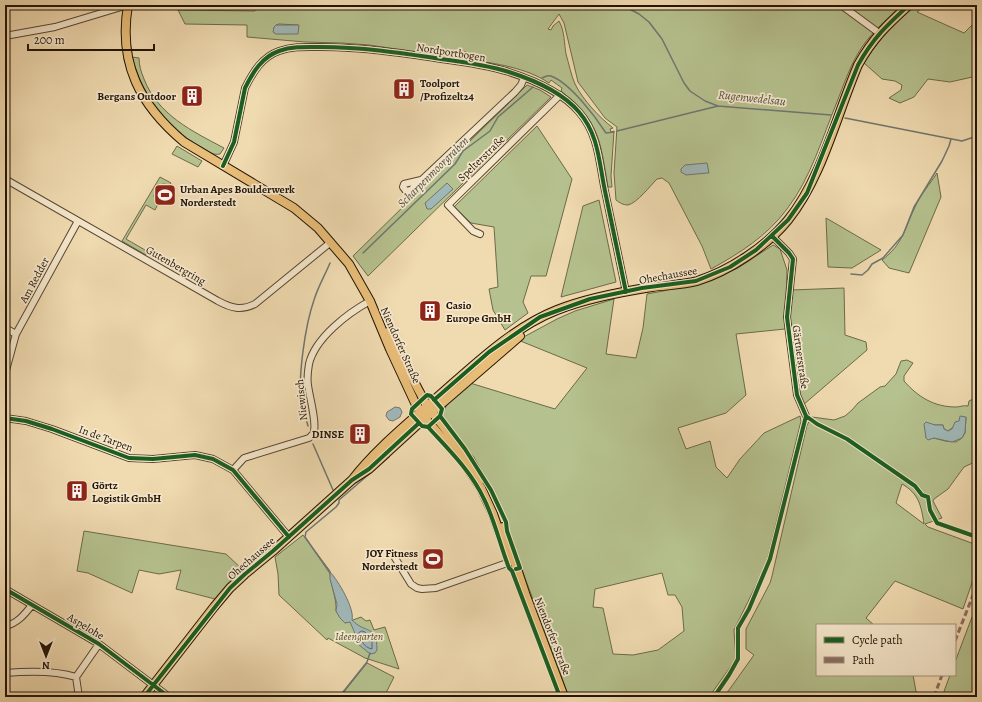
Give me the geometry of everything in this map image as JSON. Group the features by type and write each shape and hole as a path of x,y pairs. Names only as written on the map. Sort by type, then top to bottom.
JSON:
{"main road":[{"name":"Niendorfer Straße","path":"128,5 125,29 126,52 132,72 142,95 155,114 168,129 184,142 258,185 294,208 318,228 355,273 370,300 376,306 426,412 470,460 498,513 510,545 513,561 564,697"},
{"name":"Ohechaussee","path":"144,697 230,588 352,480 364,465 426,412 513,342 559,309 590,299 696,281 730,267 756,250 772,236 788,220 807,193 858,65 868,48 879,33 909,5"}],"street":[{"path":"5,36 56,27 128,5"},
{"path":"841,5 879,33"},
{"name":"Nordportbogen","path":"223,166 234,142 245,88 249,79 253,72 265,60 280,51 297,47 318,46 366,49 487,66 524,78 547,88 568,101 588,123 594,135 626,292"},
{"path":"421,180 515,92 521,85 524,78"},
{"name":"Spelterstraße","path":"480,234 473,231 448,205 560,96"},
{"name":"Gutenbergring","path":"5,179 218,301 234,308 245,308 255,304 331,242"},
{"name":"Am Redder","path":"5,374 16,334 78,220"},
{"name":"Gärtnerstraße","path":"772,236 793,259 787,317 797,395 806,416"},
{"name":"Niewisch","path":"233,470 244,458 309,438 314,433 313,415 307,384 309,364 314,350 336,325 370,300"},
{"path":"5,328 16,334"},
{"name":"In de Tarpen","path":"5,418 26,420 129,458 148,459 196,455 213,459 233,470 289,537"},
{"path":"392,553 411,584 422,589 436,588 513,561"},
{"name":"Aspelohe","path":"5,589 99,644 169,697"},
{"path":"5,626 10,625 24,615 32,605"},
{"path":"79,697 76,677 99,644"},
{"path":"5,673 49,673 76,677"}],"green space":[{"path":"256,5 320,5 323,7 325,6 324,5 902,5 866,41 854,60 809,171 803,184 787,209 762,236 732,257 711,269 702,246 669,183 662,178 657,179 632,204 625,205 616,200 614,173 617,127 605,118 578,82 564,23 559,14 548,29 551,30 559,21 563,33 566,54 575,84 582,96 592,108 613,128 610,129 611,132 614,131 611,176 612,187 608,187 600,144 591,123 584,112 561,91 562,88 551,80 549,83 530,73 520,70 468,59 467,52 464,52 464,59 369,45 247,37 247,25 185,24 178,10 255,11","holes":["276,25 298,25 274,33 274,27"]},
{"path":"916,5 926,5 917,12 964,33 977,20 977,76 950,82 928,79 914,97 900,103 889,98 901,90 902,85 895,81 882,79 864,63 887,32"},
{"path":"132,57 139,58 140,68 144,79 150,92 158,103 177,121 224,148 220,154 210,152 188,139 166,120 157,109 142,85"},
{"path":"527,85 540,90 551,97 368,276 353,256"},
{"path":"537,126 572,179 546,276 531,276 523,302 528,313 505,330 493,310 489,289 498,287 494,227 471,223 454,207"},
{"path":"177,146 202,161 198,167 172,154"},
{"path":"937,173 941,197 909,273 889,268 882,260 899,242 917,203"},
{"path":"160,177 171,183 170,185 163,184 157,187 154,196 158,204 155,210 146,205 126,239 145,250 146,255 122,241"},
{"path":"599,200 616,282 561,297 583,206"},
{"path":"826,218 881,250 852,268 828,267"},
{"path":"773,245 780,249 787,270 785,329 736,334 746,395 726,413 678,428 686,449 710,441 716,467 727,478 740,459 764,433 800,416 801,421 766,565 734,630 736,659 709,697 569,697 507,529 501,506 489,485 442,415 447,405 454,397 470,383 555,409 587,368 518,340 575,311 614,299 606,354 636,358 643,328 647,294 700,284 738,268","holes":["662,573 668,595 675,595 682,607 684,631 658,650 633,655 613,654 603,608 593,607 595,589"]},
{"path":"844,288 845,335 866,342 867,350 803,405 799,396 789,318 791,290"},
{"path":"907,360 913,363 904,376 904,381 915,392 927,400 948,407 968,406 969,401 977,397 977,461 964,467 948,489 934,499 933,501 942,518 925,524 928,527 977,545 977,568 963,609 895,581 866,618 873,624 816,624 816,676 913,676 917,697 724,697 754,655 746,649 746,629 770,583 807,425 812,417 834,420 845,416 858,403 880,387 885,386 896,374 901,361","holes":["966,417 965,433 962,438 956,442 926,438 926,431 930,424 943,425 944,429 948,431","902,484 916,496 922,511 924,524 896,503"]},
{"path":"84,531 226,554 243,570 215,599 176,589 181,570 159,574 139,570 132,593 88,573 77,571"},
{"name":"Ideengarten","path":"303,535 330,571 336,611 345,623 361,617 366,621 370,620 374,630 385,627 399,669 365,658 328,638 327,640 279,595 278,574 275,557"},
{"path":"972,617 977,619 977,697 942,697 950,676 956,676 956,659"},
{"path":"367,663 394,677 384,697 340,697"}],"water":[{"path":"276,25 299,25 298,34 276,34 273,32"},
{"path":"707,163 709,173 686,175 681,172 681,169 685,165"},
{"path":"447,183 453,189 431,209 427,209 425,203"},
{"path":"395,407 400,408 402,412 400,417 393,421 389,420 386,416 387,412"},
{"path":"960,416 966,417 965,432 962,438 952,442 934,438 928,440 926,438 924,424 926,422 935,425 943,425 944,429 948,431 952,429 955,422 959,421"},
{"path":"330,572 337,581 348,602 351,609 352,620 361,627 369,630 375,636 377,650 375,653 370,654 358,644 350,622 345,623 336,611 337,604 330,579"}],"waterway":[{"name":"Rugenwedelsau","path":"622,5 639,14 649,22 662,39 684,83 690,91 705,101 718,106 831,115"},
{"name":"Scharpenmoorgraben","path":"542,78 551,76 566,85 589,109 606,133 614,132"},
{"name":"Scharpenmoorgraben","path":"363,253 455,164 463,151 490,131 498,117 533,87"},
{"name":"Scharpenmoorgraben","path":"617,131 718,106"},
{"name":"Rugenwedelsau","path":"845,118 962,141 977,136"},
{"path":"851,274 862,275 872,264 883,258 903,235 914,207 942,161 951,139"},
{"name":"Scharpenmoorgraben","path":"308,426 301,403 301,365 308,323 314,300 330,263"},
{"name":"Scharpenmoorgraben","path":"313,444 333,490"},
{"name":"Scharpenmoorgraben","path":"330,573 305,537 306,532 336,507 339,500 389,457"},
{"name":"Scharpenmoorgraben","path":"339,697 367,662 370,653"}],"marked path":[{"path":"956,638 977,585"},
{"path":"934,697 942,676"}],"cycle path":[{"path":"434,400 489,352 540,317 590,299 642,288 696,281 730,267 756,250 788,220 807,193 858,65 869,47 881,32 909,5"},
{"path":"223,166 234,142 245,88 251,76 263,61 279,51 290,48 305,47 366,49 492,67 509,72 538,83 564,98 579,112 591,130 597,150 626,292"},
{"path":"772,236 793,259 787,317 797,395 806,416 817,424 847,439 915,486 922,495 928,497 930,510 937,523 977,537"},
{"path":"427,395 431,396 442,409 440,416 428,427 422,426 411,414 412,409 427,395"},
{"path":"440,416 465,449 491,490 506,522 507,531 520,568 516,569"},
{"path":"714,697 738,659 738,628 749,609 770,559 806,416"},
{"path":"5,418 26,421 52,429 129,458 153,459 195,455 213,459 233,470 289,537"},
{"path":"144,697 230,588 352,480 369,469 419,423"},
{"path":"428,427 466,470 473,479 484,499 509,568 512,571 560,697"},
{"path":"5,589 99,644 169,697"}],"place":[{"name":"Toolport /Profizelt24","path":"404,89"},
{"name":"Bergans Outdoor","path":"192,96"},
{"name":"Urban Apes Boulderwerk Norderstedt","path":"165,195"},
{"name":"Casio Europe GmbH","path":"430,311"},
{"name":"DINSE","path":"360,434"},
{"name":"Görtz Logistik GmbH","path":"77,491"},
{"name":"JOY Fitness Norderstedt","path":"433,559"}]}
